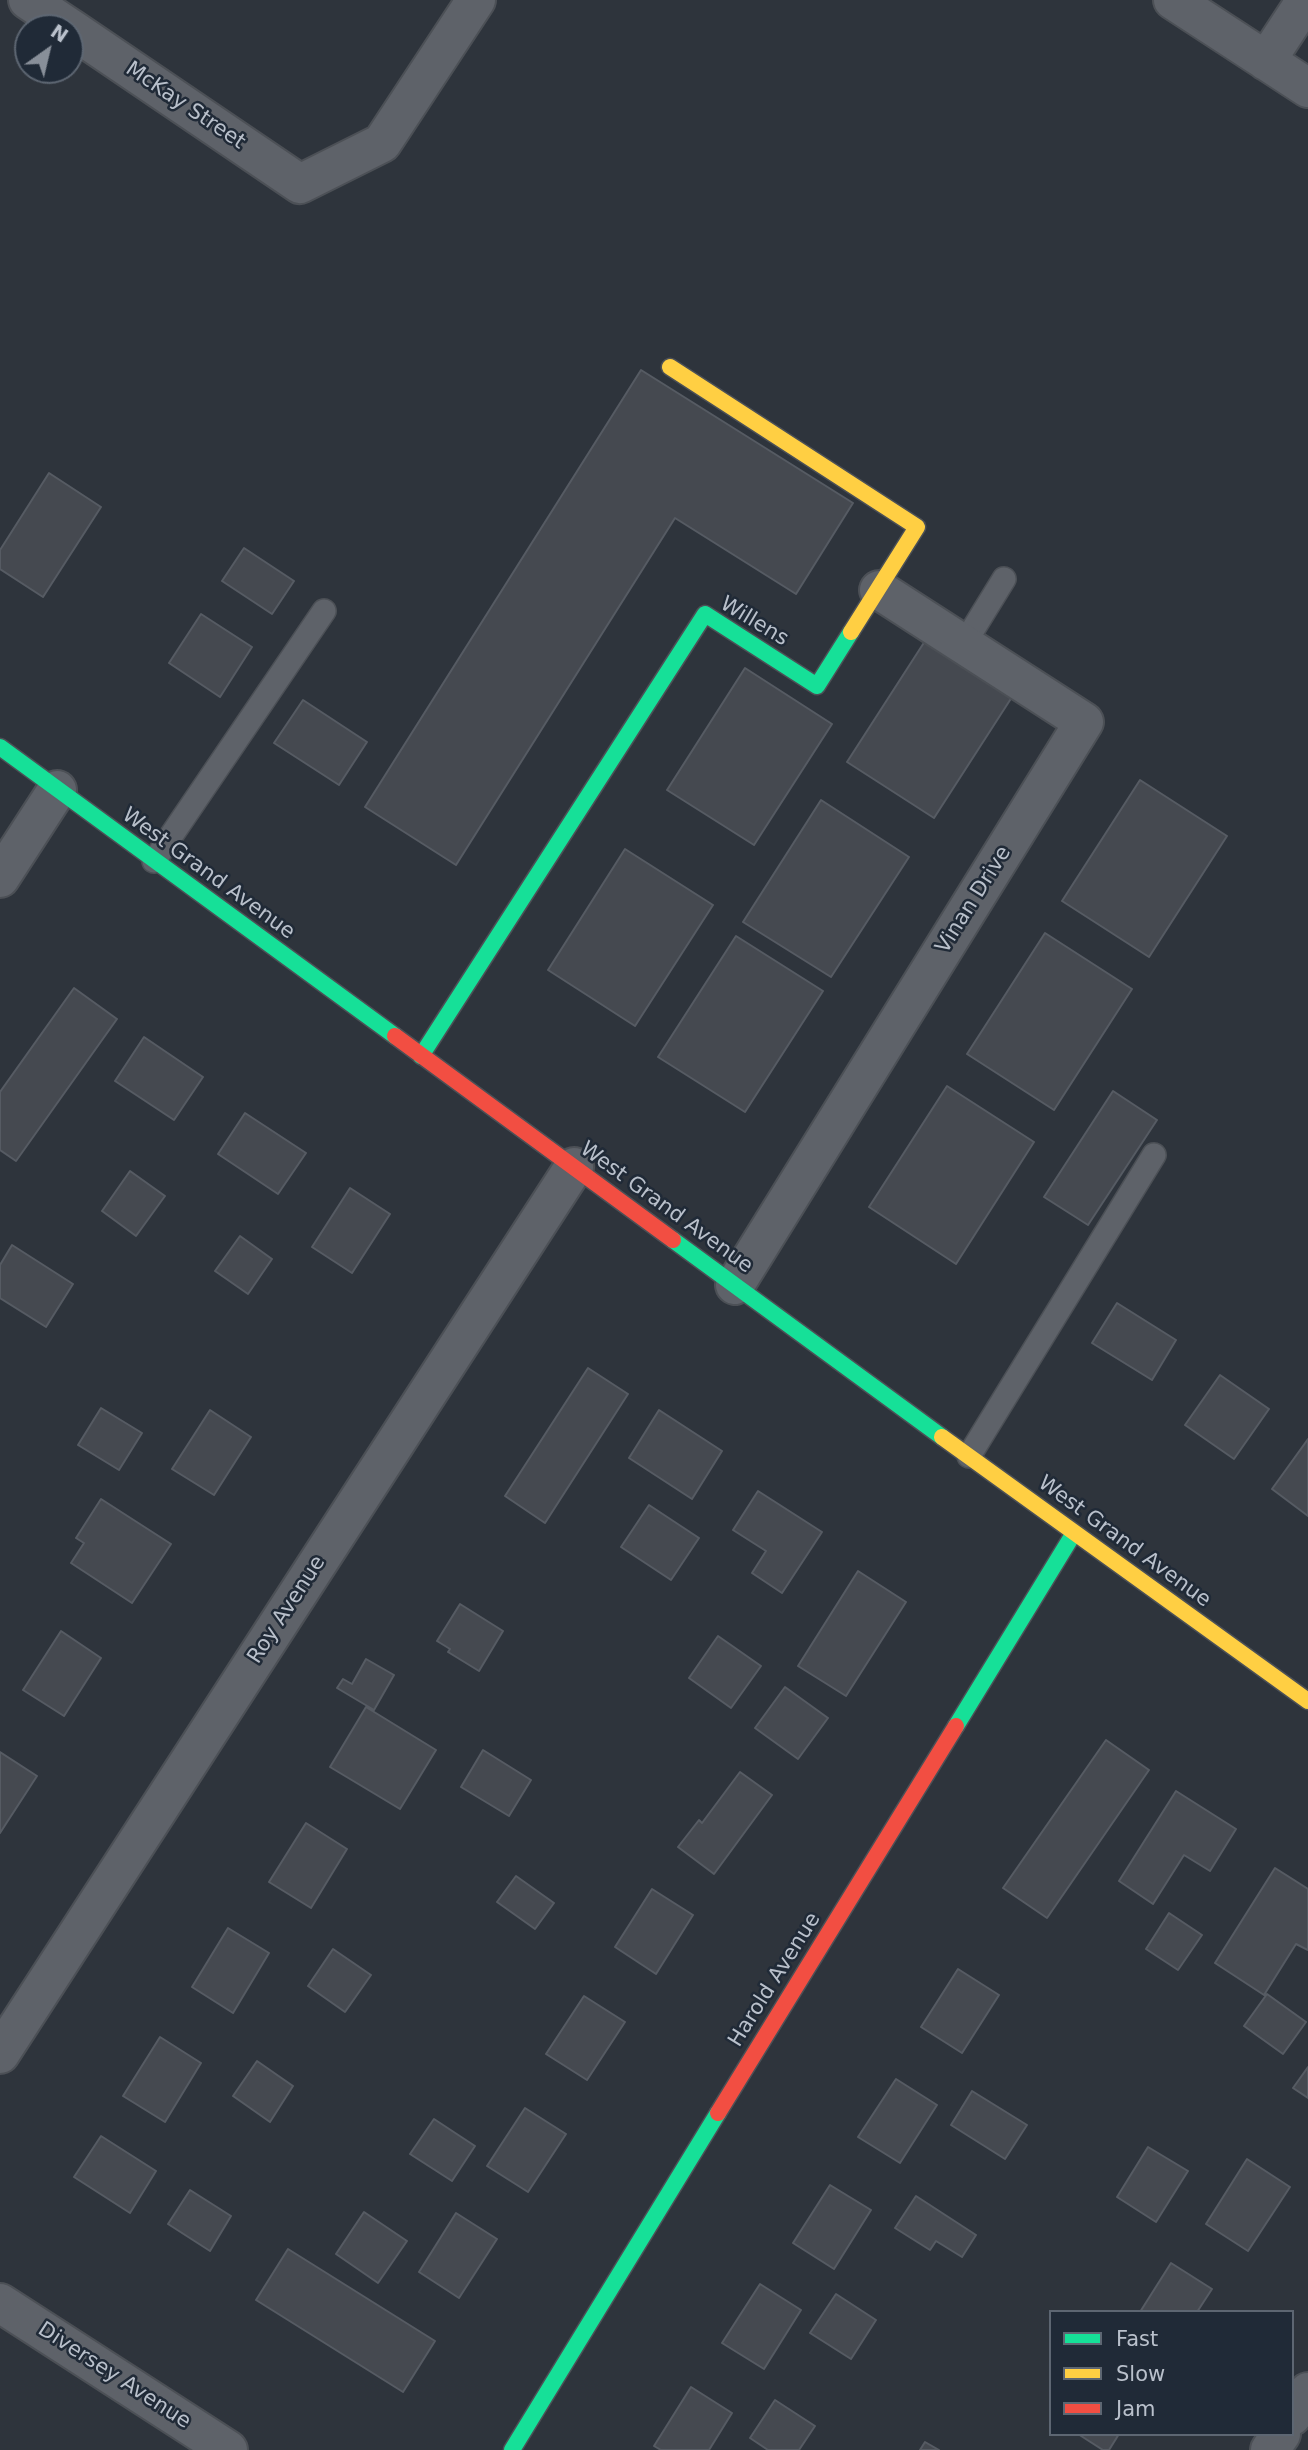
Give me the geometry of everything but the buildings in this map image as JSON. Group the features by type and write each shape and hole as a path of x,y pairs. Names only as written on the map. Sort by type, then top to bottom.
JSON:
{"street":[{"name":"McKay Street","path":"28,0 49,14"},
{"name":"McKay Street","path":"84,37 300,184 382,144 476,0"},
{"path":"1173,0 1308,88"},
{"path":"1266,61 1306,0"},
{"name":"Willens","path":"421,1056 705,614 817,686 917,527 670,367"},
{"name":"Vinan Drive","path":"735,1285 1084,722 879,590"},
{"name":"West Grand Avenue","path":"0,747 1074,1533 1308,1701"},
{"path":"0,878 57,790"},
{"name":"Roy Avenue","path":"0,2054 574,1167"},
{"name":"Harold Avenue","path":"512,2450 1074,1533"},
{"name":"Diversey Avenue","path":"0,2303 228,2450"},
{"path":"1294,2413 1308,2392"}],"lane":[{"path":"964,644 1004,579"},
{"path":"154,861 324,611"},
{"path":"969,1456 1154,1155"}],"traffic: fast":[{"path":"421,1056 705,614 817,686 851,632"},
{"path":"0,747 395,1036"},
{"path":"673,1240 942,1437"},
{"path":"956,1726 1074,1533"},
{"path":"512,2450 718,2113"}],"traffic: slow":[{"path":"670,367 917,527 851,632"},
{"path":"942,1437 1308,1701"}],"traffic: jam":[{"path":"395,1036 673,1240"},
{"path":"718,2113 956,1726"}]}
